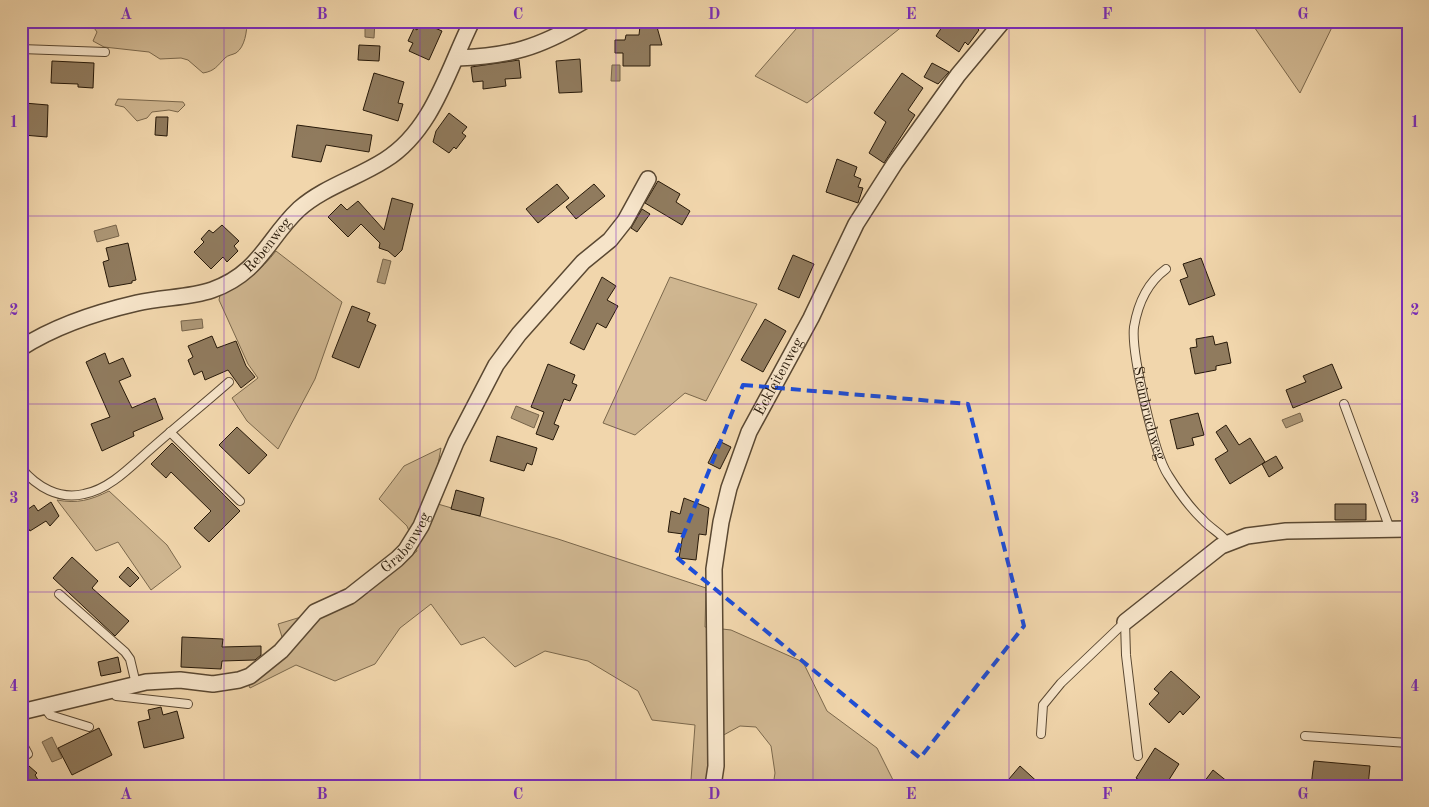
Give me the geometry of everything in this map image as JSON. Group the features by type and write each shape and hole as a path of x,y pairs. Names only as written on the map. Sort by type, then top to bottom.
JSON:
{"street":[{"name":"Rebenweg","path":"21,348 55,329 138,303 210,291 238,276 263,255 290,218 301,207 319,195 387,159 410,139 424,120 456,58 472,21"},
{"path":"456,58 481,57 526,50 555,38 584,21"},
{"name":"Eckleitenweg","path":"713,786 716,766 714,569 721,522 730,488 750,432 815,310 856,224 895,163 972,57 1003,21"},
{"name":"Grabenweg","path":"21,712 136,684 172,680 213,684 226,683 250,676 280,651 316,612 350,596 397,559 406,550 422,526 456,442 496,365 519,334 583,262 610,240 625,221 648,179"},
{"path":"1125,622 1221,546 1247,536 1286,531 1408,529"}],"lane":[{"path":"21,49 105,52"},
{"name":"Steinbruchweg","path":"1166,269 1148,285 1137,312 1134,330 1146,408 1159,460 1166,474 1203,521 1222,535 1228,543"},
{"path":"21,468 46,490 66,495 86,494 117,478 229,382"},
{"path":"1344,404 1390,529"},
{"path":"170,432 240,501"},
{"path":"59,594 125,652 130,659 136,684"},
{"path":"1041,734 1043,706 1061,684 1125,622"},
{"path":"1125,622 1126,655 1138,756"},
{"path":"113,689 116,696 188,704"},
{"path":"44,707 50,715 89,727"},
{"path":"1305,736 1408,743"},
{"path":"21,741 28,754"}],"highlighted area":[{"path":"743,385 968,404 1024,626 920,758 675,556"}],"shaded area":[{"path":"89,21 247,21 247,29 242,47 236,53 226,57 218,66 203,73 188,60 181,58 160,59 149,52 104,47 93,41 97,32"},
{"path":"365,21 375,21 374,38 365,37"},
{"path":"803,21 909,21 807,103 755,76"},
{"path":"1250,21 1335,21 1300,93"},
{"path":"612,65 620,65 620,81 611,81"},
{"path":"118,99 183,102 185,105 178,112 169,110 152,112 147,118 137,121 124,107 115,105"},
{"path":"116,225 119,236 97,242 94,231"},
{"path":"276,251 342,302 315,379 278,449 247,421 232,398 258,378 248,364 219,300 220,295 251,277"},
{"path":"383,259 391,261 385,284 377,282"},
{"path":"670,277 757,304 706,401 685,393 635,435 603,423"},
{"path":"202,319 203,328 182,331 181,321"},
{"path":"516,406 539,415 534,428 511,418"},
{"path":"1300,413 1303,421 1286,428 1282,420"},
{"path":"441,448 431,502 558,539 706,588 705,627 731,630 803,662 827,711 877,748 896,786 773,786 775,773 771,746 756,727 740,726 720,737 719,786 687,786 691,780 695,725 652,720 638,691 588,661 545,651 515,667 484,637 461,645 431,604 400,628 375,664 335,681 296,665 250,688 248,684 286,650 278,624 360,599 417,551 407,526 379,499 404,466"},
{"path":"109,491 167,545 181,567 151,590 118,542 96,551 57,500 71,502 84,500"},
{"path":"52,737 62,758 52,762 42,742"}],"building":[{"path":"946,21 980,21 976,27 979,30 968,45 965,42 959,52 936,36"},
{"path":"421,22 442,31 429,60 409,51 413,43 408,41 414,28 417,30"},
{"path":"640,26 657,27 662,45 650,45 650,66 623,66 623,53 615,53 615,40 625,40 626,35 639,35"},
{"path":"359,45 380,46 379,61 358,60"},
{"path":"580,59 582,92 559,93 556,61"},
{"path":"519,60 521,78 505,79 506,86 483,89 483,81 473,82 471,67"},
{"path":"52,61 94,63 93,88 78,87 78,84 51,83"},
{"path":"932,63 949,72 938,84 924,77"},
{"path":"374,73 404,82 398,103 403,104 398,121 363,110"},
{"path":"902,73 923,88 908,110 915,115 884,163 869,153 886,122 874,113"},
{"path":"24,103 48,105 47,137 23,135 21,115 24,115"},
{"path":"449,113 467,127 462,133 466,136 456,149 454,147 449,153 433,142 436,131"},
{"path":"156,117 168,117 167,136 155,135"},
{"path":"297,125 372,135 369,152 326,145 321,162 292,157"},
{"path":"837,159 857,167 854,176 861,179 858,187 863,188 858,203 826,192"},
{"path":"658,181 680,194 676,202 690,211 682,225 645,203"},
{"path":"557,184 569,198 538,223 526,209"},
{"path":"594,184 605,196 576,219 566,207"},
{"path":"392,198 413,204 402,250 395,257 388,251 379,248 380,243 361,224 348,237 328,217 341,204 347,210 358,201 384,230"},
{"path":"642,209 650,214 637,232 631,228"},
{"path":"222,225 239,241 234,246 238,251 227,262 223,257 211,269 194,252 204,242 201,239 209,230 213,233"},
{"path":"128,243 136,280 132,281 132,283 109,287 103,262 109,260 106,248"},
{"path":"793,255 814,264 799,298 778,289"},
{"path":"1201,258 1215,295 1189,305 1180,280 1188,277 1183,264"},
{"path":"602,277 616,286 607,300 618,306 606,328 597,323 584,350 570,343"},
{"path":"352,306 370,313 367,321 376,325 359,368 332,357"},
{"path":"765,319 786,331 763,372 741,360"},
{"path":"212,336 217,348 236,341 246,366 255,377 241,388 228,370 205,380 202,371 194,375 188,360 193,357 188,346"},
{"path":"1213,336 1215,345 1227,342 1231,363 1216,366 1216,370 1195,374 1190,348 1197,347 1196,339"},
{"path":"105,353 109,364 123,358 131,376 119,381 132,408 155,398 163,419 133,432 134,436 102,451 91,424 110,417 86,362"},
{"path":"548,364 575,375 572,383 577,385 570,401 564,399 554,424 559,426 553,440 536,434 544,412 531,407"},
{"path":"1332,364 1342,388 1293,408 1286,390 1306,382 1303,376"},
{"path":"1198,413 1204,435 1192,438 1194,445 1177,449 1170,420"},
{"path":"1226,425 1239,445 1250,438 1265,462 1230,484 1215,459 1228,451 1216,432"},
{"path":"237,427 267,455 249,474 219,445"},
{"path":"497,436 537,448 532,465 527,463 524,471 490,461"},
{"path":"719,441 731,447 720,469 708,463"},
{"path":"172,443 240,511 209,542 194,528 211,511 171,472 166,478 151,464"},
{"path":"1276,456 1283,468 1269,477 1262,464"},
{"path":"456,490 484,498 480,516 451,509"},
{"path":"684,498 709,508 706,535 699,534 696,560 679,558 683,534 668,532 671,511 680,514"},
{"path":"51,502 59,516 50,526 46,521 30,531 28,528 21,532 21,514 34,505 38,511"},
{"path":"1335,504 1366,504 1366,520 1335,520"},
{"path":"72,557 98,581 92,588 129,621 115,636 53,578"},
{"path":"128,567 139,578 130,587 119,577"},
{"path":"182,637 223,639 222,647 261,646 261,655 255,660 222,661 221,669 181,667"},
{"path":"118,657 121,672 101,676 98,662"},
{"path":"1171,671 1200,697 1183,715 1180,711 1169,723 1149,704 1159,693 1154,689"},
{"path":"161,707 163,715 177,711 184,738 144,748 138,722 150,719 148,710"},
{"path":"99,728 112,755 72,775 58,748"},
{"path":"1155,748 1179,764 1165,786 1148,786 1136,778"},
{"path":"21,759 37,773 35,775 42,786 21,786"},
{"path":"1314,761 1370,766 1368,786 1311,786"},
{"path":"1020,766 1042,786 1003,786"},
{"path":"1213,770 1233,786 1201,786"}]}
